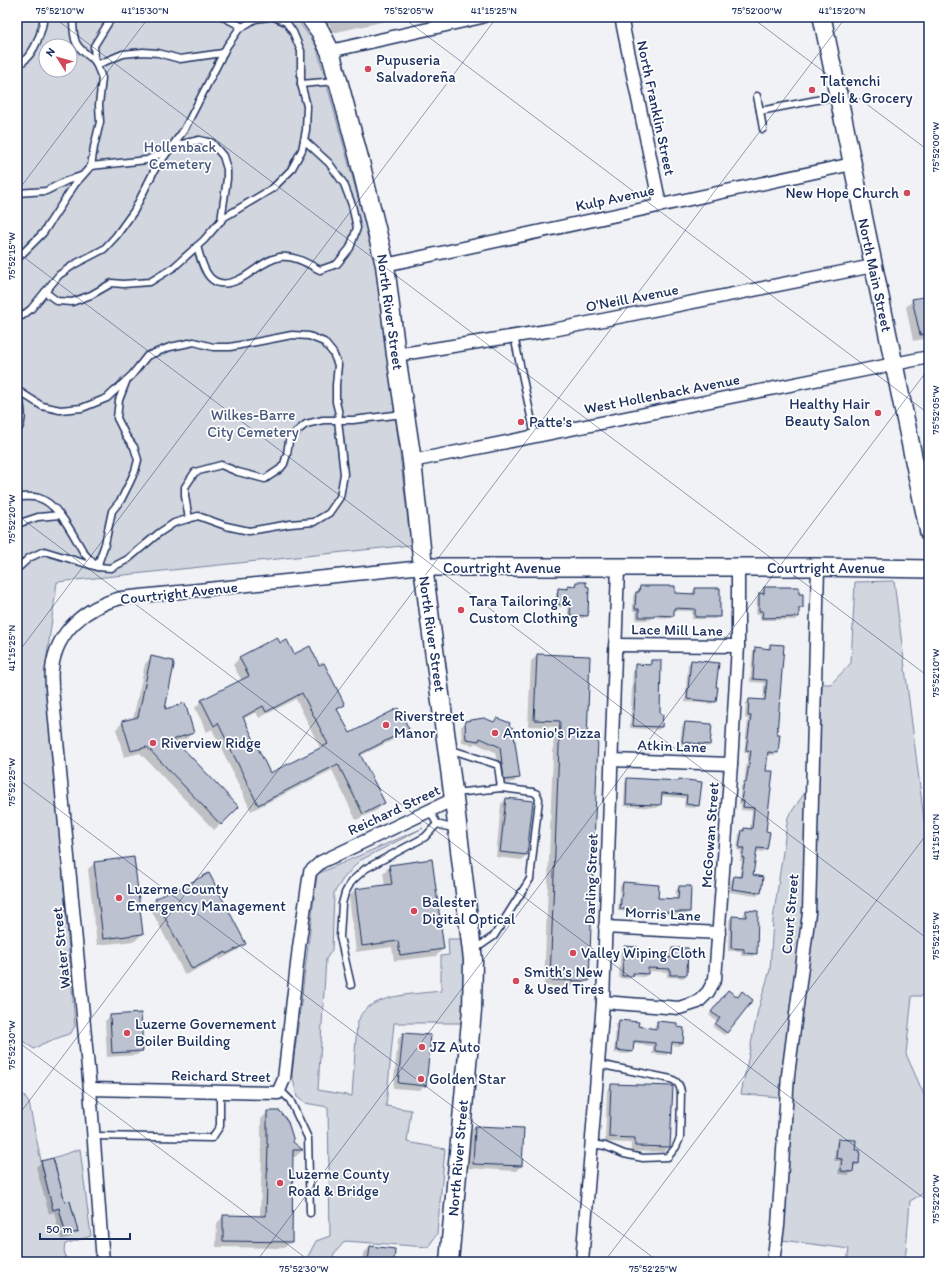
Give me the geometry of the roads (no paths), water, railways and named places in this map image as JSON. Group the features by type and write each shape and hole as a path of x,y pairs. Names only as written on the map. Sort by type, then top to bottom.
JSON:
{"main road":[{"name":"North River Street","path":"310,17 320,31 330,51 359,158 385,265 396,355 412,461 423,568 454,796 474,960 472,1010 449,1262"},
{"name":"North Main Street","path":"822,17 928,523"},
{"name":"Courtright Avenue","path":"423,568 818,567 929,569"}],"street":[{"path":"330,51 482,17"},
{"name":"North Franklin Street","path":"621,17 660,205"},
{"name":"Kulp Avenue","path":"385,265 852,164"},
{"name":"O'Neill Avenue","path":"396,355 561,328 873,266"},
{"name":"West Hollenback Avenue","path":"412,461 929,357"},
{"name":"Court Street","path":"773,1262 778,1226 788,1075 809,912 818,567"},
{"name":"Courtright Avenue","path":"65,634 76,621 89,610 107,602 125,597 423,568"},
{"name":"Darling Street","path":"582,1262 603,1002 618,568"},
{"name":"McGowan Street","path":"603,1002 679,1008 698,1002 708,992 715,979 738,646 738,568"},
{"name":"Water Street","path":"65,634 56,651 52,668 52,688 90,1089 103,1262"},
{"name":"Lace Mill Lane","path":"615,645 738,646"},
{"name":"Atkin Lane","path":"611,760 731,764"},
{"name":"Reichard Street","path":"90,1089 278,1093 284,1079 299,947 310,872 321,862 430,811 454,796"},
{"name":"Morris Lane","path":"605,927 719,933"}],"lane":[{"path":"17,66 36,46 42,31 44,17"},
{"path":"73,17 73,32 77,45 99,64 123,54 143,52 158,53 180,60 223,53"},
{"path":"92,166 94,147 100,122 99,105 102,78 95,61 94,46 112,17"},
{"path":"223,17 243,27"},
{"path":"17,317 22,316 31,308 59,275 75,264 104,249 116,236 134,211 155,169 184,130 223,53 235,34 255,19 269,17"},
{"path":"45,292 57,301 72,302 91,295 112,283 123,284 150,282 174,267 198,246 221,221 240,207 273,188 291,170 302,150 306,130 307,106 301,84 301,51 293,32 286,22 274,17"},
{"path":"301,84 338,81"},
{"path":"760,111 838,95"},
{"path":"757,96 763,130"},
{"path":"17,259 42,233 75,184 92,166 147,160 178,144 199,140 212,143 223,156 227,179 221,221"},
{"path":"198,246 206,274 214,282 224,283 240,279 269,260 282,257 299,259 320,270 337,264 350,248 357,228 352,205 344,184 329,163 304,140"},
{"path":"17,193 46,191 66,181 82,176"},
{"path":"17,390 42,406 60,410 82,408 107,398 126,380 147,356 170,347 194,342 213,347 230,347 292,335 309,336 324,342 333,353 338,365 336,402 339,414 338,420 344,474 340,497 329,513 314,522 290,524 249,531 226,526 198,516 174,523 159,533 128,559 111,568 97,567 44,551 29,558 17,569"},
{"path":"514,336 535,436"},
{"path":"97,567 112,511 121,500 135,471 138,460 134,447 126,436 117,418 119,400 126,380"},
{"path":"17,390 22,405 20,428 17,431"},
{"path":"188,519 185,496 186,487 195,472 221,465 238,472 265,479 274,474 284,464 289,441 296,432 306,424 323,420 405,414"},
{"path":"17,497 40,498 51,506 60,515 75,536 85,554 97,567"},
{"path":"17,524 38,517 60,515"},
{"path":"447,749 498,765 501,788"},
{"path":"454,796 501,788 533,792 537,794 539,799 530,879 494,936 472,951"},
{"path":"430,811 437,824 448,827 457,824"},
{"path":"351,984 340,938 344,893 351,882 365,869 425,837 437,824"},
{"path":"591,1144 605,1146 624,1154 643,1158 661,1158 668,1157 672,1154 680,1138 682,1092 677,1081 598,1064"},
{"path":"280,1090 290,1100 308,1138 310,1212"},
{"path":"94,1136 212,1138 220,1126 220,1092"}],"place":[{"name":"Pupuseria Salvadoreña","path":"368,69"},
{"name":"Tlatenchi Deli & Grocery","path":"812,90"},
{"name":"New Hope Church","path":"907,193"},
{"name":"Healthy Hair Beauty Salon","path":"878,413"},
{"name":"Patte's","path":"521,422"},
{"name":"Tara Tailoring & Custom Clothing","path":"461,610"},
{"name":"Riverstreet Manor","path":"386,725"},
{"name":"Antonio's Pizza","path":"495,733"},
{"name":"Riverview Ridge","path":"153,743"},
{"name":"Luzerne County Emergency Management","path":"119,898"},
{"name":"Balester Digital Optical","path":"414,911"},
{"name":"Valley Wiping Cloth","path":"573,953"},
{"name":"Smith’s New & Used Tires","path":"516,981"},
{"name":"Luzerne Governement Boiler Building","path":"127,1033"},
{"name":"JZ Auto","path":"422,1047"},
{"name":"Golden Star","path":"421,1079"},
{"name":"Luzerne County Road & Bridge","path":"280,1183"}],"park label":[{"name":"Hollenback Cemetery","path":"180,156"},
{"name":"Wilkes-Barre City Cemetery","path":"253,424"}]}
